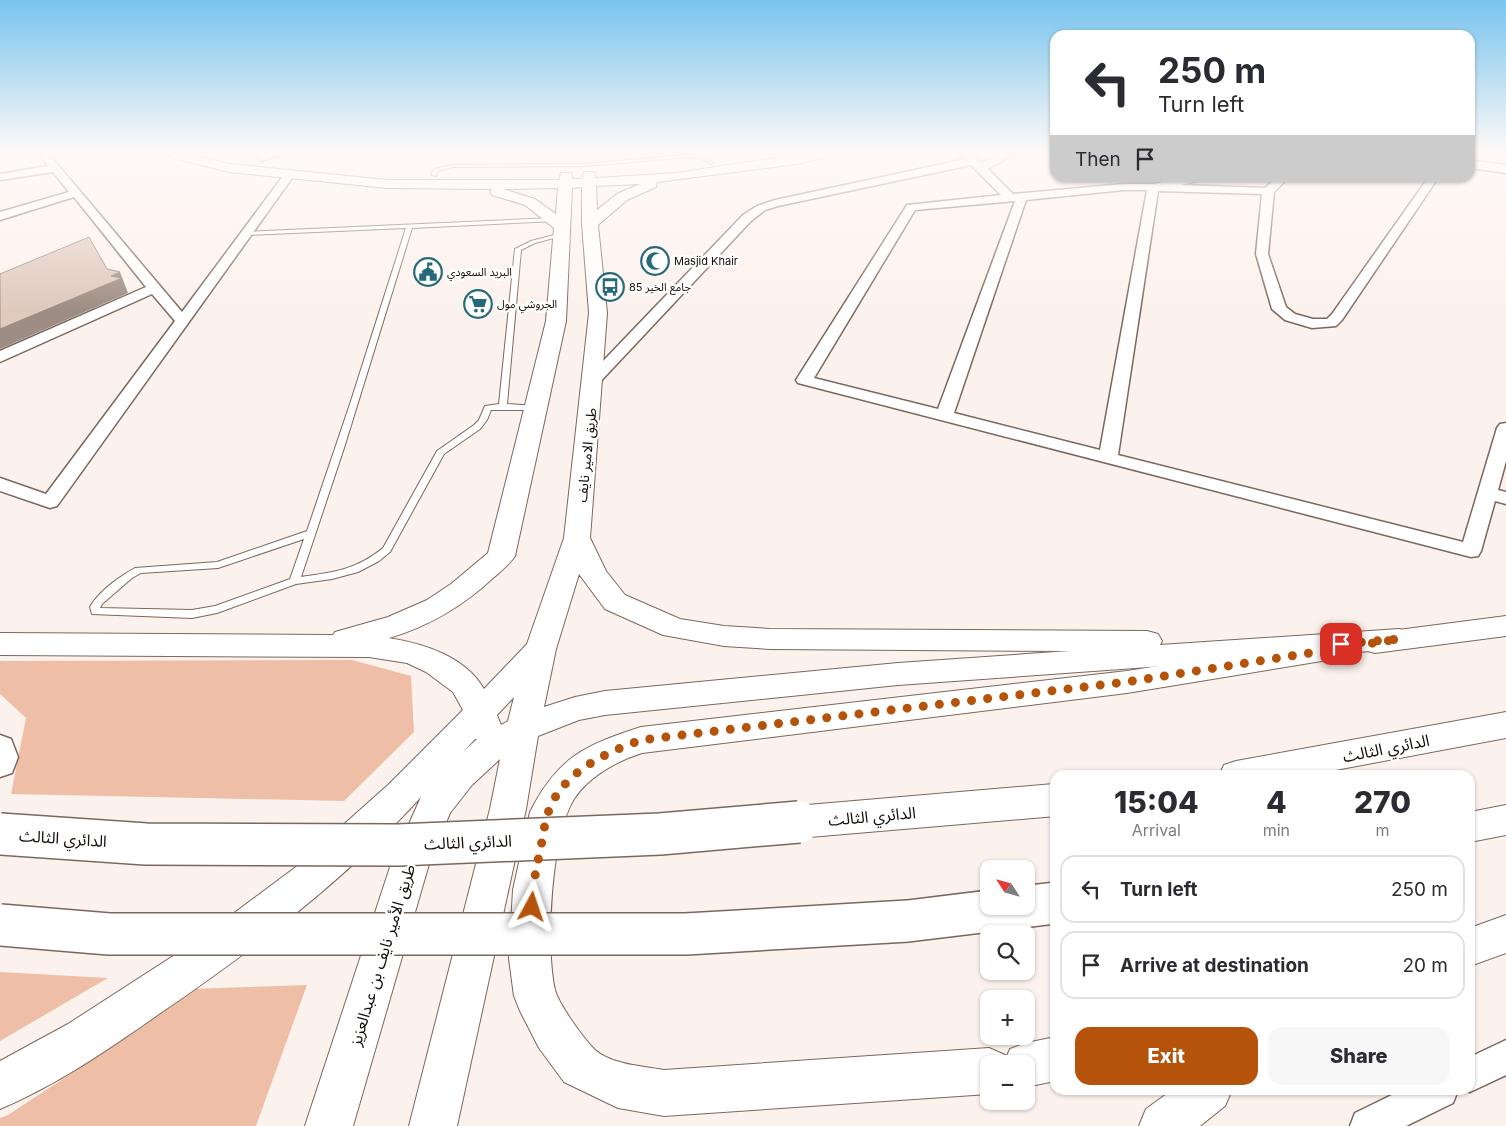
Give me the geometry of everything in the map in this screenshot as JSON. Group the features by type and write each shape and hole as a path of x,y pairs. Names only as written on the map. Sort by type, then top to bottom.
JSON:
{"main road":[{"path":"533,205 559,227"},
{"path":"305,645 357,637 408,620 446,602 500,556 556,321 559,227 562,205"},
{"name":"طريق الامير نايف","path":"523,728 541,649 577,538 598,313 590,205"},
{"path":"590,224 613,205"},
{"path":"577,538 593,574 615,602 674,628 724,636 770,639 1134,641 1284,648 1399,639"},
{"path":"980,1072 664,1093 618,1085 580,1066 554,1033 535,996 530,959 532,890 548,812 563,787 587,764 611,750 641,740 1126,682 1399,639 1506,626"},
{"path":"0,644 369,646 413,653 437,664 465,684 480,711 508,809"},
{"name":"طريق الأمير نايف بن عبدالعزيز","path":"329,1126 410,864 435,805 460,775 490,748 523,728 566,712 605,703 898,674 1284,648"},
{"path":"0,1086 84,1040 205,960 310,879 401,795 541,649"},
{"name":"الدائري الثالث","path":"1263,770 1506,725"},
{"path":"433,1126 508,809 523,728"},
{"name":"الدائري الثالث","path":"0,834 146,844 398,845 660,834 1050,800"},
{"path":"1475,826 1506,820"},
{"path":"0,925 109,934 686,934 908,921 1050,905"},
{"path":"1475,945 1506,934"},
{"path":"1035,1063 1050,1060"},
{"path":"1163,1126 1203,1095"}],"street":[{"path":"0,216 36,205"},
{"path":"84,205 106,237 155,288 182,321"},
{"path":"0,484 50,502 268,205"},
{"path":"593,380 748,218 761,208 771,205"},
{"path":"937,205 911,207 804,380 1471,551 1497,496 1506,428"},
{"path":"944,416 1014,205"},
{"path":"1108,458 1149,205"},
{"path":"1267,205 1262,254 1279,309 1290,317 1312,324 1330,323 1337,316 1415,205"},
{"path":"0,357 155,288"},
{"path":"0,748 2,757 0,764"},
{"path":"1475,1072 1506,1057"},
{"path":"1368,1126 1430,1095"}],"lane":[{"path":"247,233 410,226 559,227"},
{"path":"294,580 337,459 410,226"},
{"path":"503,406 518,249 559,227"},
{"path":"311,533 218,565 139,570 128,576 98,602 95,607 96,611 192,614 217,609 294,580 355,571 374,561 387,550 440,453 477,427 484,420 488,408 503,406 536,408"}],"shaded area":[{"path":"352,660 411,676 414,732 344,801 11,794 26,718 0,694 0,661"},
{"path":"0,972 108,978 0,1041"},
{"path":"307,985 256,1126 0,1126 0,1118 8,1115 145,1025 188,989"}],"building":[{"path":"89,237 107,269 120,272 111,276 122,278 0,329 0,274"}],"place":[{"name":"Masjid Khair","path":"655,261"},
{"name":"البريد السعودي","path":"428,272"},
{"name":"جامع الخير 85","path":"610,287"},
{"name":"الجروشي مول","path":"478,304"}],"route":[{"path":"532,907 532,890 548,812 563,787 587,764 611,750 641,740 1126,682 1399,639 1341,644"}]}
